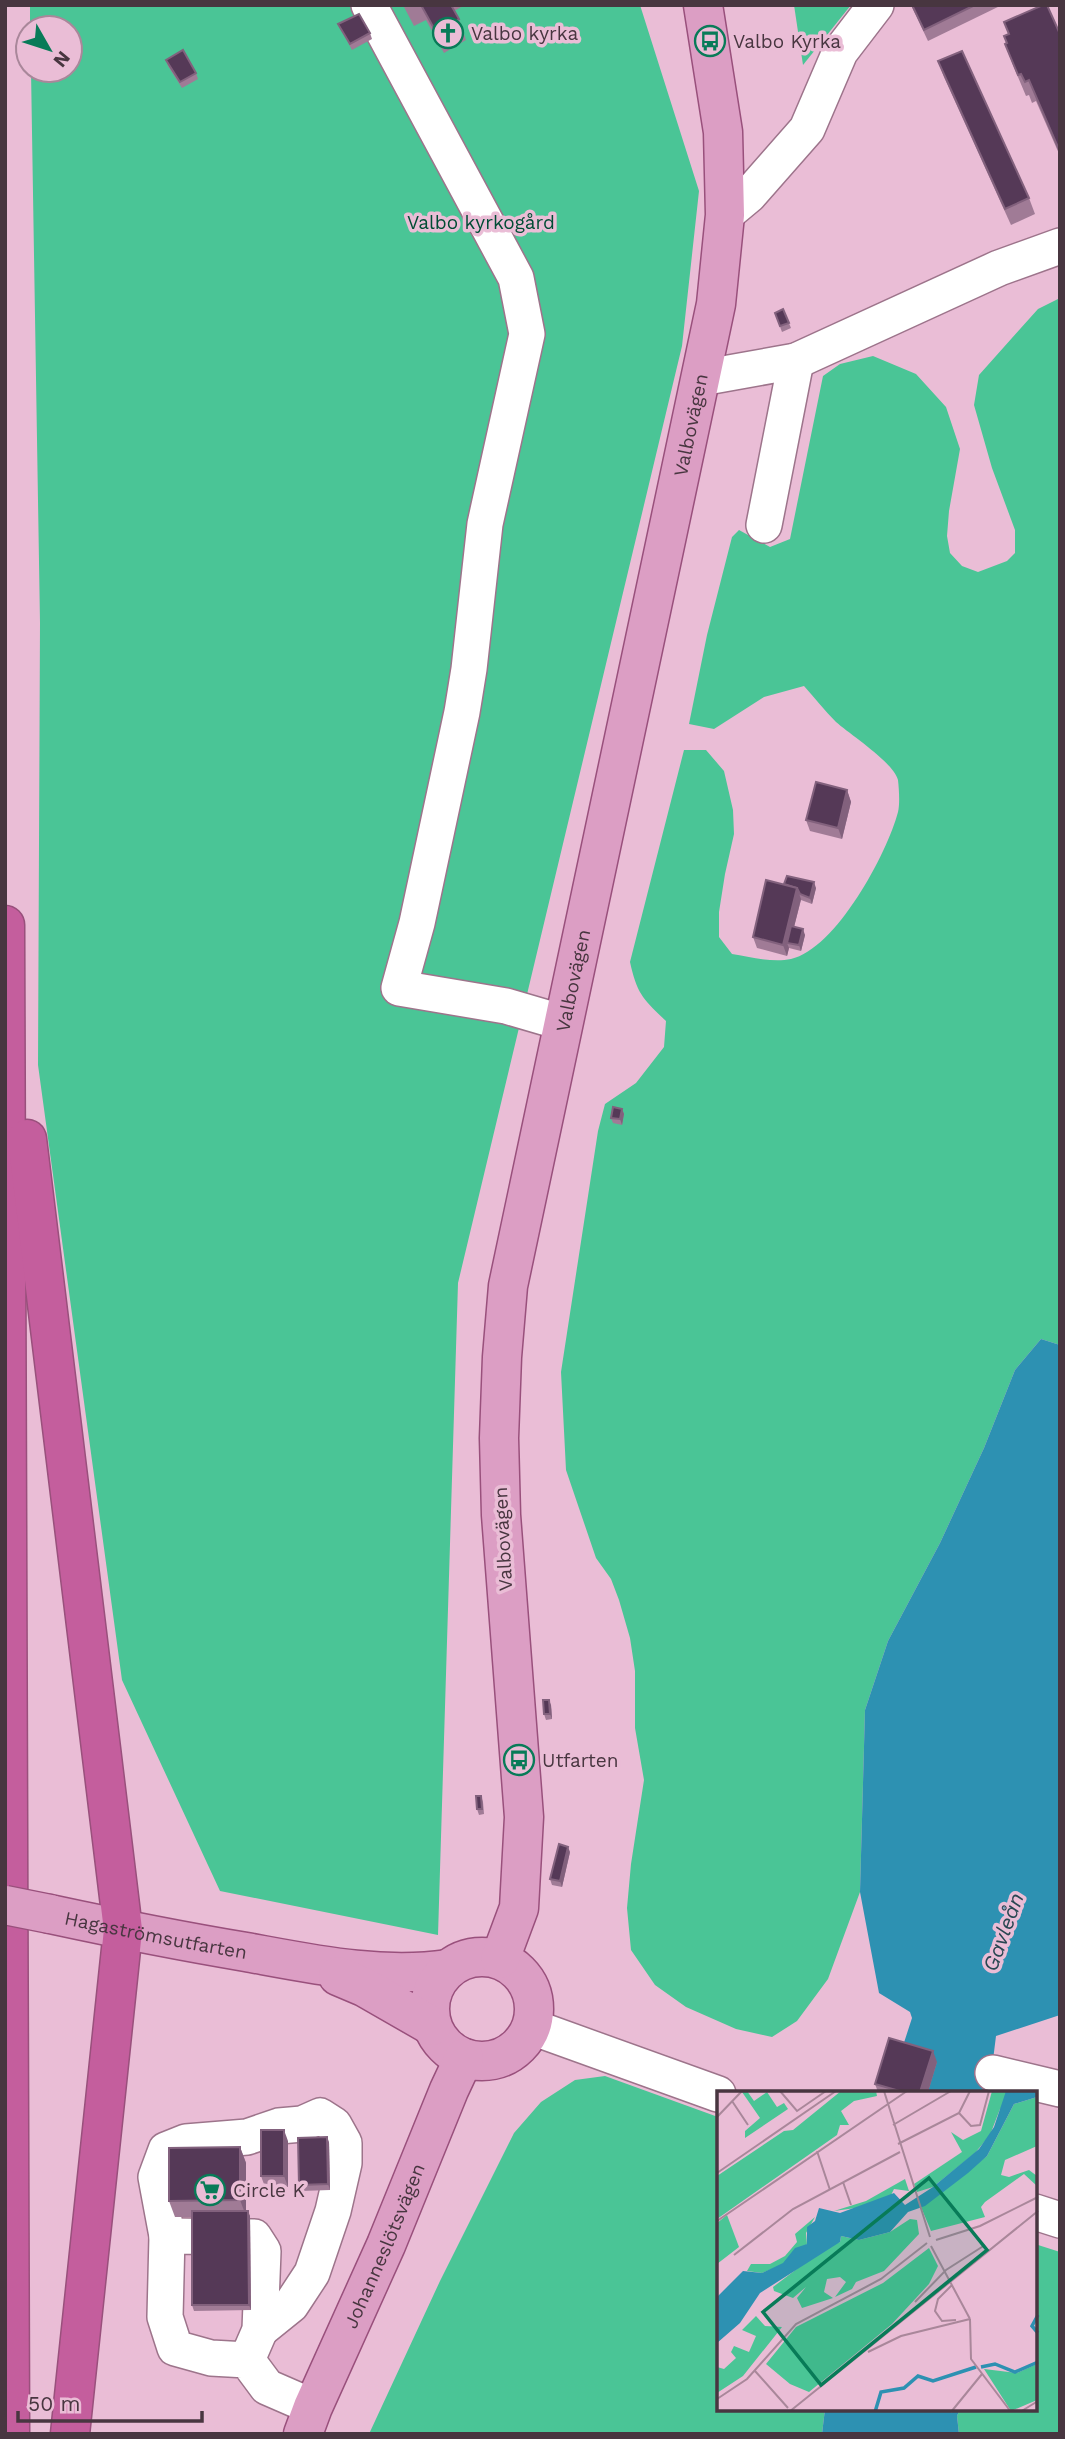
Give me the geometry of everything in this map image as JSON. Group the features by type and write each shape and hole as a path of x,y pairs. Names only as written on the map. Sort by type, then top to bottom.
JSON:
{"highway":[{"path":"5,925 10,2434"},
{"path":"5,961 124,1930 70,2434"}],"main road":[{"name":"Valbovägen","path":"500,1959 519,1908 524,1818 501,1515 499,1438 508,1286 716,304 725,215 723,132 703,5"},
{"name":"Hagaströmsutfarten","path":"5,1905 307,1964 379,1972 420,1973 448,1969 466,1958 483,1956 500,1959"},
{"path":"464,2058 480,2062 497,2059 512,2052 524,2041 532,2027 535,2010 533,1994 526,1979 514,1967 500,1959"},
{"name":"Hagaströmsutfarten","path":"307,1964 364,1987 432,2026 439,2040 450,2051 464,2058"},
{"path":"432,2026 429,2011 431,1995 438,1979 448,1969"},
{"name":"Johanneslötsvägen","path":"308,2421 386,2245 464,2058"}],"street":[{"path":"369,5 516,278 527,334 485,524 462,712 417,923 399,988 506,1006 564,1023"},
{"path":"725,215 749,195 807,129 840,52 876,5"},
{"path":"701,378 796,361 999,268 1060,246"},
{"path":"764,525 796,361"},
{"path":"532,2027 717,2093"},
{"path":"993,2073 1060,2089"},
{"path":"320,2116 334,2125 344,2143 344,2163 333,2211 312,2273 291,2305 254,2345 211,2358 175,2348 165,2317 167,2236 156,2177 166,2150 186,2142 247,2137 279,2126 302,2124 320,2116"},
{"path":"1037,2212 1060,2220"},
{"path":"167,2236 254,2237 263,2251 254,2345 267,2387 308,2421"}],"green space":[{"name":"Valbo kyrkogård","path":"30,5 640,5 699,191 682,346 458,1283 438,1935 220,1891 122,1680 38,1065 40,623 31,84 84,84 84,14 30,14"},
{"path":"794,5 851,5 803,65"},
{"path":"1060,298 1060,1345 1041,1339 1015,1370 984,1448 940,1543 888,1641 865,1710 860,1892 828,1979 797,2021 772,2037 736,2029 686,2007 655,1985 631,1950 627,1908 644,1780 635,1728 635,1671 630,1638 619,1600 611,1579 596,1558 566,1470 561,1372 598,1131 605,1104 636,1083 664,1047 666,1021 642,995 635,982 630,962 684,750 706,750 724,771 733,810 734,834 719,912 719,937 732,954 769,960 791,959 808,952 825,938 842,919 871,874 898,812 899,788 895,773 881,758 836,722 804,686 764,697 714,729 689,724 707,635 732,537 739,530 770,547 790,539 823,376 840,364 873,356 916,374 946,407 960,449 949,511 947,536 950,553 962,566 978,572 1007,561 1015,553 1015,530 992,468 974,405 979,375 1038,309"},
{"path":"605,2076 717,2117 717,2411 825,2411 822,2434 369,2434 440,2281 514,2133 541,2102 575,2080"},
{"path":"1037,2245 1060,2252 1060,2434 959,2434 957,2416 959,2411 1037,2411"}],"water":[{"name":"Gavleån","path":"1041,1339 1060,1345 1060,2015 996,2036 989,2091 888,2091 912,2018 910,2012 879,1993 860,1892 865,1710 888,1641 940,1543 984,1448 1015,1370"},
{"path":"825,2411 959,2411 957,2416 959,2434 822,2434"}],"building":[{"path":"421,5 451,5 459,19 436,32"},
{"path":"912,5 975,5 924,30"},
{"path":"1047,5 1060,34 1060,152 1029,80 1025,82 1021,74 1018,75 1004,36 1009,34 1004,22"},
{"path":"359,14 370,33 350,44 338,24"},
{"path":"183,50 196,73 180,82 166,60"},
{"path":"962,51 1029,198 1005,209 938,61"},
{"path":"783,309 789,323 780,326 775,313"},
{"path":"816,782 847,790 838,828 806,820"},
{"path":"787,876 814,882 810,898 800,894 797,888 784,884"},
{"path":"766,880 797,888 783,945 753,937"},
{"path":"791,926 803,929 799,945 787,943"},
{"path":"613,1107 622,1109 620,1119 611,1118"},
{"path":"543,1700 549,1700 550,1714 544,1714"},
{"path":"476,1796 481,1796 482,1809 477,1809"},
{"path":"559,1844 568,1847 560,1881 550,1879"},
{"path":"889,2038 933,2051 920,2091 900,2091 875,2084"},
{"path":"261,2130 284,2130 284,2176 261,2176"},
{"path":"327,2137 328,2184 299,2185 298,2138"},
{"name":"Circle K","path":"240,2147 240,2200 169,2201 169,2148"},
{"path":"192,2211 248,2211 249,2305 192,2305"}],"place":[{"name":"Valbo kyrka","path":"448,33"},
{"name":"Valbo Kyrka","path":"710,41"},
{"name":"Utfarten","path":"519,1760"},
{"name":"Circle K","path":"210,2190"}]}
